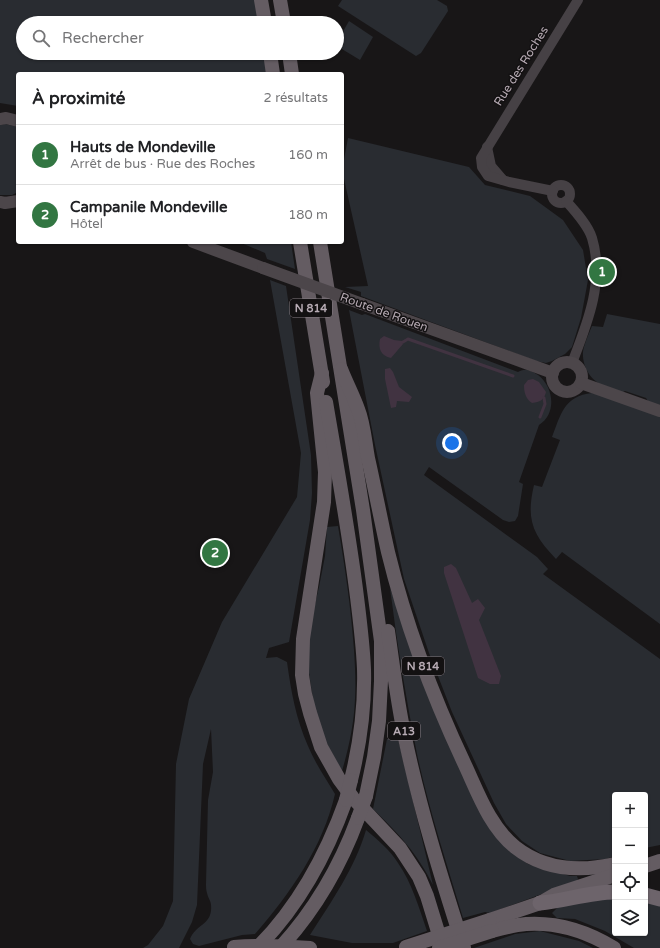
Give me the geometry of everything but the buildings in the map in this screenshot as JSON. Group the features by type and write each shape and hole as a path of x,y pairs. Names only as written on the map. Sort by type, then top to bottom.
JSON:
{"highway":[{"path":"261,0 264,16"},
{"path":"280,0 283,16"},
{"path":"271,60 273,72"},
{"path":"290,60 292,72"},
{"name":"N 814","path":"256,948 284,916 310,880 333,835 346,800 351,780 358,750 362,712 364,669 350,544 300,244"},
{"name":"N 814","path":"280,948 298,928 320,898 343,856 366,796 374,757 379,721 382,662 378,611 320,244"},
{"name":"N 814","path":"340,369 359,410 389,553 415,642 444,721 484,805 496,826 506,838 515,847 534,859 550,865 568,869 594,868 612,865"},
{"path":"322,373 317,394 325,472 324,502 303,639 302,669 305,694 321,747 340,779 353,798 400,848 419,877 427,896 443,948"},
{"name":"A13","path":"363,510 371,522 402,725 412,770 431,843 464,948"},
{"path":"648,856 660,853"},
{"path":"648,865 660,861"},
{"path":"439,948 491,926 554,895 612,876"},
{"path":"540,903 556,902 579,896 612,892"},
{"path":"648,896 660,899"},
{"path":"404,948 491,926 525,924 558,926 597,938 614,948"},
{"path":"232,948 253,945 276,945 310,948"}],"main road":[{"path":"0,119 6,118 16,120"},
{"path":"0,202 5,203 16,201"},
{"name":"Route de Rouen","path":"198,244 553,373"},
{"path":"572,363 576,365 582,373 581,383 579,387 572,392 563,392 554,384 552,377 553,373 560,364 572,363"},
{"path":"581,383 660,412"}],"street":[{"name":"Rue des Roches","path":"572,363 589,319 594,300 597,263 592,237 580,218 566,201 570,193 565,186 557,186 553,191 503,181 488,176 482,167 481,158 578,0"}],"shaded area":[{"path":"0,0 256,0 259,16 16,16 16,60 265,60 268,72 16,72 16,106 0,103"},
{"path":"342,0 437,0 447,6 448,11 421,53 416,56 338,6"},
{"path":"349,21 373,37 360,60 344,50 344,30"},
{"path":"5,124 16,127 16,193 12,195 0,195 0,125"},
{"path":"348,138 469,167 485,185 530,196 563,220 583,250 588,280 581,318 572,347 565,354 552,361 546,363 536,361 361,296 361,292 345,287 368,286 344,179 344,159"},
{"path":"244,244 291,244 295,269 267,259 265,253"},
{"path":"270,280 286,286 311,455 312,493 310,520 289,642 269,648 266,658 277,657 287,662 294,705 300,726 314,759 335,794 330,814 314,851 304,869 281,903 255,934 242,935 199,946 193,944 190,939 196,930 207,921 211,912 211,904 206,884 208,800 213,772 211,729 203,764 197,905 192,922 179,948 143,948 148,945 163,926 173,901 176,764 189,699 222,622 297,497 301,453"},
{"path":"349,310 362,315 365,314 518,372 522,370 531,371 543,380 550,393 551,408 545,420 539,425 519,482 523,484 518,516 515,521 509,522 503,520 429,467 424,475 537,557 548,569 543,574 660,659 660,845 648,847 648,792 612,792 612,857 606,859 570,861 540,853 522,841 506,824 494,803 452,712 429,653 404,579 375,445"},
{"path":"607,314 660,324 660,406 649,403 646,398 625,391 621,393 604,387 595,381 588,372 583,356 585,344 592,326 603,327"},
{"path":"384,336 402,341 403,344 391,358 385,356 381,352 379,346 380,339"},
{"path":"390,368 399,387 412,397 409,402 397,401 396,407 391,408 385,379 385,369"},
{"path":"533,379 539,382 546,392 541,400 532,403 526,396 524,385 528,380"},
{"path":"592,393 660,416 660,624 562,552 556,559 541,542 533,525 531,507 534,485 542,487 560,440 552,437 561,414 569,402 575,398"},
{"path":"338,526 351,619 355,681 352,726 342,771 322,735 314,706 307,660 311,621 325,556 327,527"},
{"path":"451,564 456,568 472,603 478,599 485,608 479,620 501,676 499,684 490,684 478,678 444,573 444,567"},
{"path":"390,588 400,616 503,844 528,864 570,876 577,876 577,881 490,913 485,912 463,918 433,816 417,754 402,671"},
{"path":"398,738 433,885 421,863 407,844 373,809 387,739"},
{"path":"366,830 388,849 403,871 415,896 427,931 393,943 352,943 310,935 356,858"},
{"path":"612,898 612,935 575,919 557,918 552,913 558,907"},
{"path":"648,900 660,904 660,948 634,948 614,936 648,936"},
{"path":"540,931 579,941 593,948 474,948 515,934"}],"waterway":[{"path":"403,342 408,339 513,376"},
{"path":"540,417 545,404 544,398"}],"place":[{"name":"Hauts de Mondeville","path":"602,272"},
{"name":"Campanile Mondeville","path":"215,553"}]}
